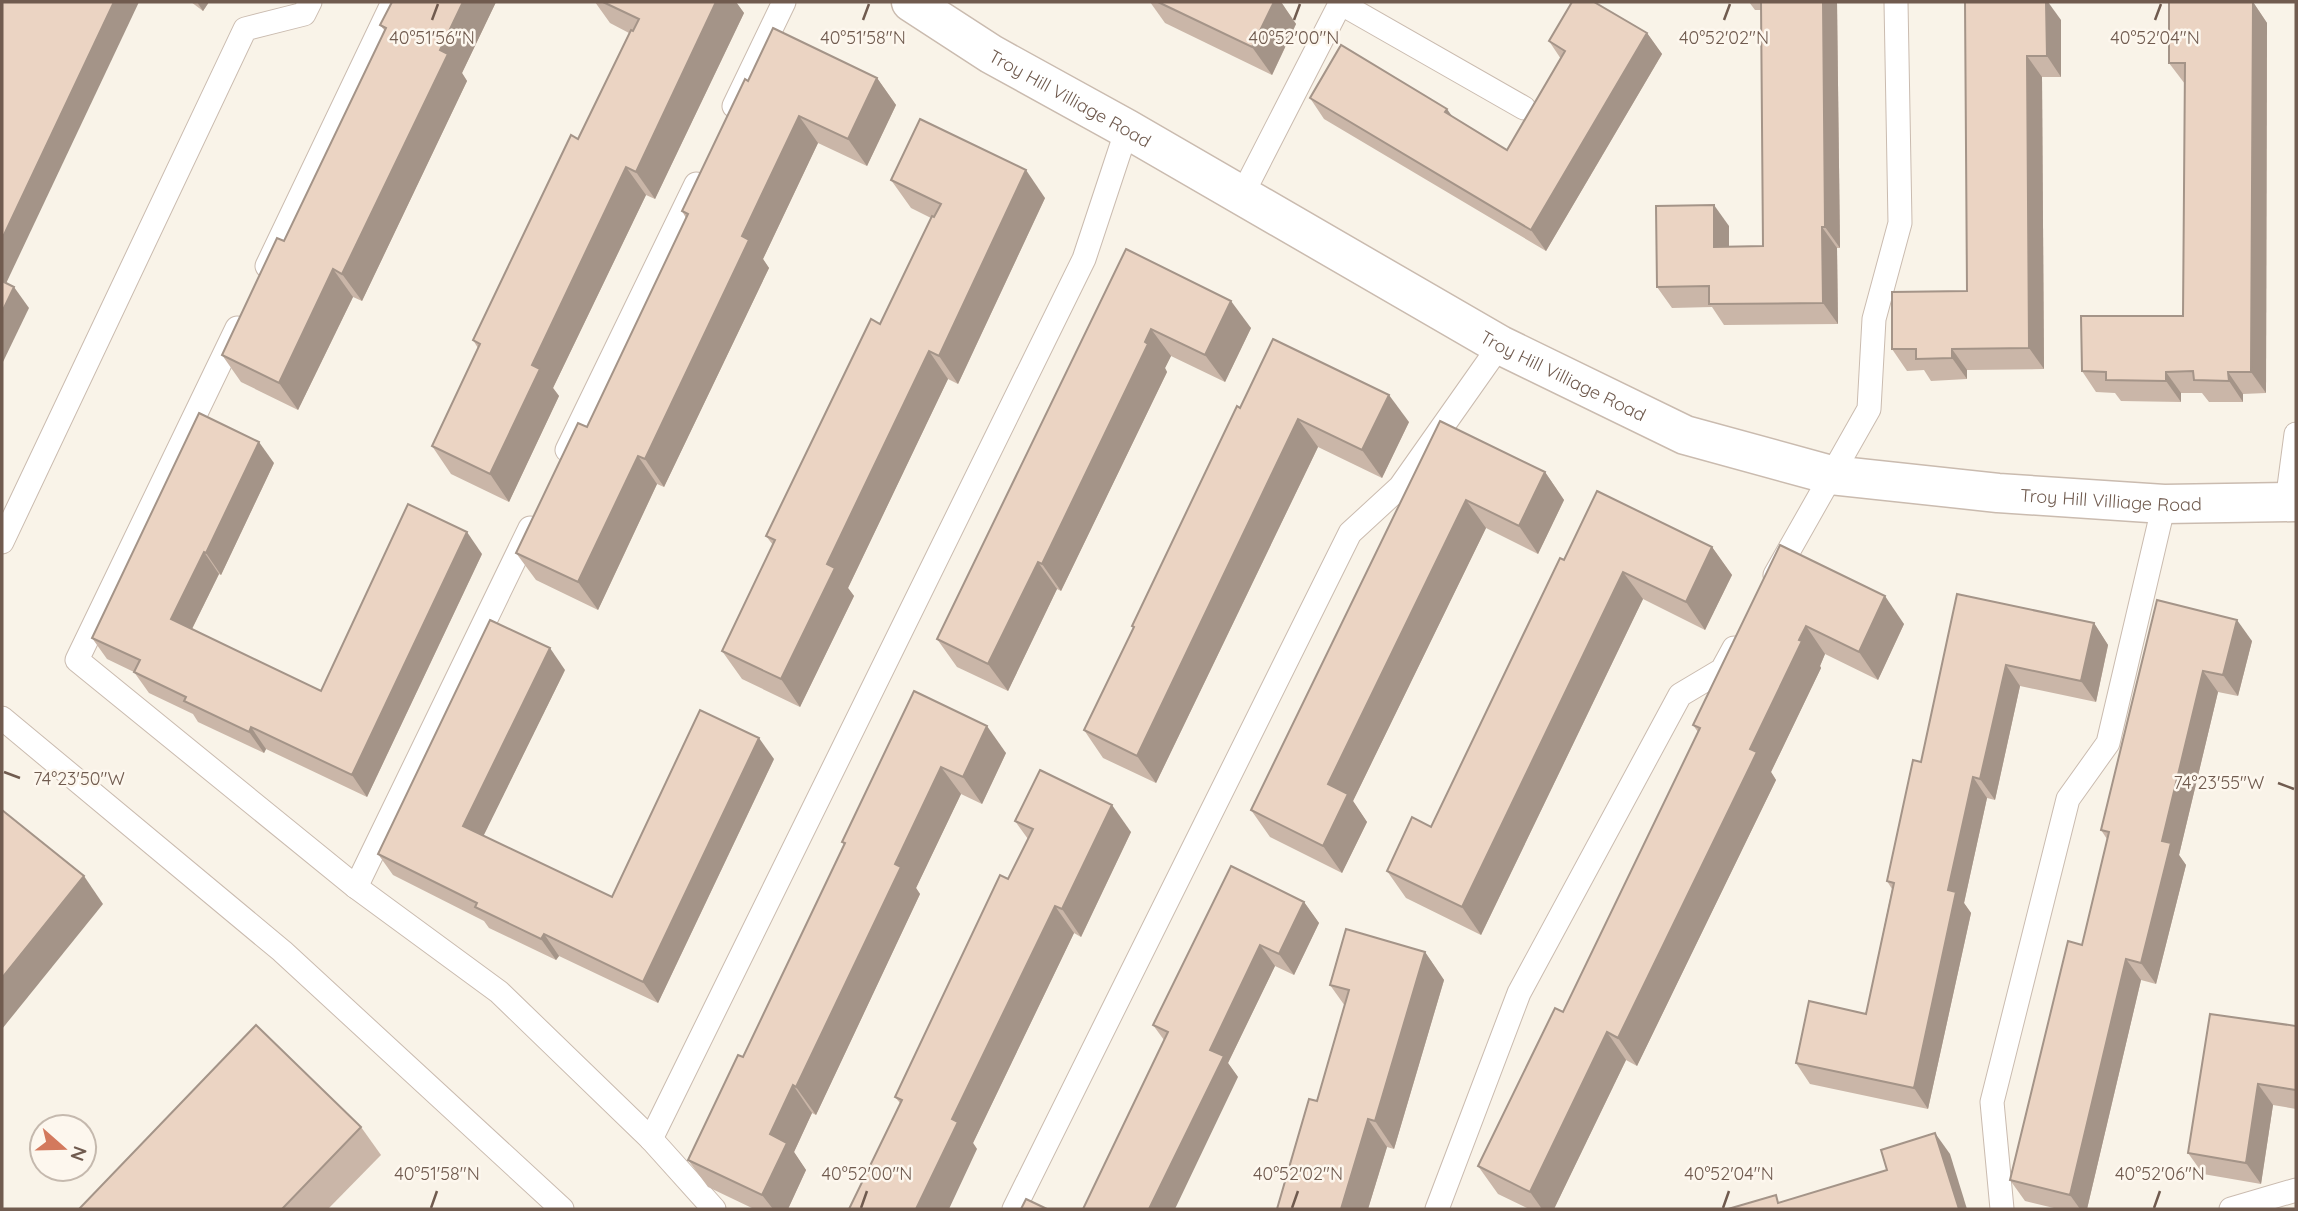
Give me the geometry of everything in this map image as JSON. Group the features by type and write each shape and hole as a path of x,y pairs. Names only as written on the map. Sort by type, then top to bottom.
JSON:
{"street":[{"name":"Troy Hill Villiage Road","path":"911,2 991,54 1127,129 1500,345 1685,435 1831,475 1998,493 2164,504 2291,502"}],"lane":[{"path":"2,541 245,29 304,14 310,2"},
{"path":"256,288 393,2"},
{"path":"724,127 784,2"},
{"path":"1242,195 1340,2 1524,108"},
{"path":"1763,597 1870,409 1874,319 1900,223 1896,2"},
{"path":"651,1139 1084,260 1127,129"},
{"path":"555,476 706,164"},
{"path":"244,312 77,660 356,887 499,992 651,1139 714,1209"},
{"path":"1014,1209 1350,533 1400,487 1500,345"},
{"path":"2291,502 2296,434"},
{"path":"2002,1209 1992,1102 2068,799 2108,743 2164,504"},
{"path":"356,887 537,513"},
{"path":"1437,1209 1519,993 1680,695 1721,670 1742,634"},
{"path":"2,718 282,951 562,1209"},
{"path":"2231,1209 2296,1190"}],"building":[{"path":"2,2 114,2 2,239"},
{"path":"392,2 463,2 440,50 448,54 342,274 333,269 279,383 222,355 277,238 284,241 386,28 380,25"},
{"path":"603,2 716,2 636,172 626,167 532,365 540,369 490,474 432,446 480,344 473,340 571,135 578,139 631,30 633,31 639,19"},
{"path":"1158,2 1274,2 1252,47"},
{"path":"1572,2 1594,2 1647,33 1531,230 1310,98 1341,45 1447,109 1445,112 1507,150 1565,51 1549,41"},
{"path":"1761,2 1823,2 1823,303 1709,304 1709,286 1657,287 1656,206 1714,205 1714,247 1763,246"},
{"path":"1965,2 2046,2 2047,56 2027,56 2029,348 1952,349 1952,358 1916,359 1916,349 1892,349 1892,292 1967,291"},
{"path":"2169,2 2253,2 2251,372 2228,372 2229,381 2194,380 2193,371 2166,372 2166,381 2106,380 2106,372 2082,371 2081,316 2183,316 2185,63 2169,63"},
{"path":"773,28 877,78 848,139 799,116 742,236 749,240 645,459 638,456 578,582 516,553 578,423 587,427 688,214 682,211 745,79 748,81"},
{"path":"920,119 1026,170 939,356 929,351 827,564 835,568 781,679 722,651 775,540 766,536 871,319 880,324 932,216 934,217 941,204 891,180"},
{"path":"1126,249 1231,301 1205,355 1151,329 1145,342 1148,344 1042,564 1038,562 988,664 937,639"},
{"path":"2,281 14,287 2,312"},
{"path":"1273,339 1389,395 1362,450 1298,419 1137,756 1084,730 1237,406 1240,408"},
{"path":"199,413 259,442 171,619 321,691 408,504 467,532 352,775 251,727 249,732 184,701 186,697 134,672 140,660 92,638"},
{"path":"1440,421 1545,472 1519,526 1466,500 1328,784 1348,794 1323,846 1251,810"},
{"path":"1597,491 1712,547 1686,602 1623,572 1462,907 1387,871 1412,817 1431,827 1560,558 1564,560"},
{"path":"1780,545 1885,596 1859,652 1806,626 1799,640 1802,641 1750,749 1757,752 1618,1038 1607,1032 1530,1192 1478,1166 1555,1008 1563,1012 1700,728 1693,725"},
{"path":"1957,594 2094,623 2081,681 2006,665 1980,779 1973,777 1948,890 1956,892 1914,1088 1796,1063 1809,1001 1866,1014 1894,883 1887,881 1913,760 1921,762"},
{"path":"2157,600 2237,620 2223,675 2203,671 2162,841 2171,843 2141,963 2126,959 2070,1195 2010,1180 2068,941 2082,945 2109,832 2101,830"},
{"path":"490,620 550,648 463,826 612,897 700,710 759,738 643,982 544,934 541,939 475,907 477,903 378,854"},
{"path":"914,691 987,726 963,777 941,767 895,864 901,867 796,1087 793,1085 770,1134 787,1143 762,1195 688,1160 738,1055 743,1057"},
{"path":"1040,770 1112,805 1062,909 1055,906 952,1119 958,1122 916,1209 849,1209 902,1100 895,1097 1000,875 1008,879 1033,829 1015,821"},
{"path":"2,810 84,876 2,978"},
{"path":"1231,866 1304,902 1279,954 1260,945 1210,1050 1224,1056 1149,1209 1083,1209 1168,1032 1153,1025"},
{"path":"1346,929 1425,952 1375,1121 1368,1119 1341,1209 1277,1209 1309,1099 1317,1101 1349,990 1330,985"},
{"path":"2210,1014 2296,1026 2296,1090 2258,1084 2246,1163 2188,1153"},
{"path":"256,1025 361,1127 282,1209 79,1209"},
{"path":"1935,1133 1959,1209 1728,1209 1776,1195 1778,1203 1887,1170 1881,1150"},
{"path":"1026,1199 1047,1209 1021,1209"}]}
